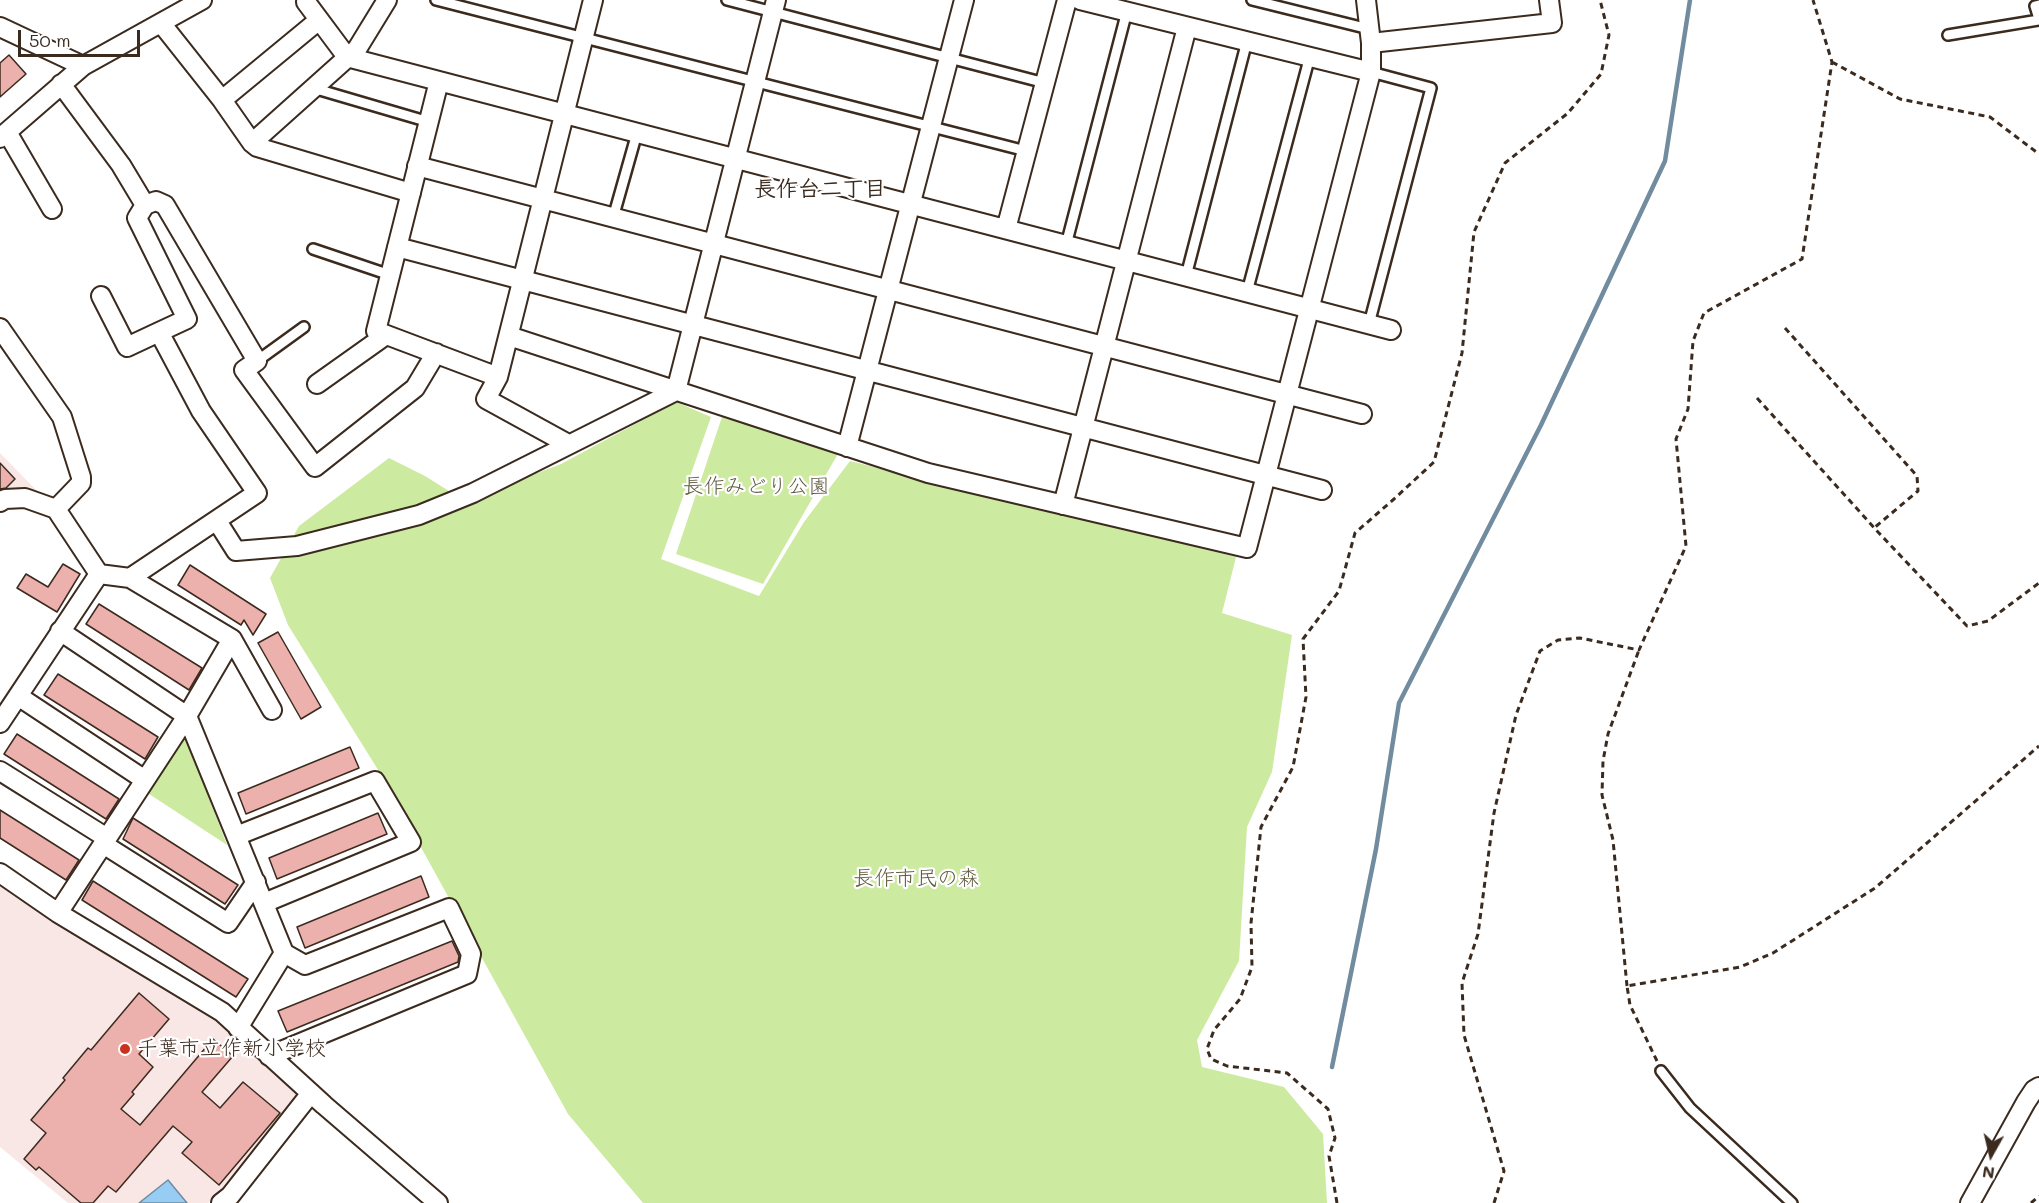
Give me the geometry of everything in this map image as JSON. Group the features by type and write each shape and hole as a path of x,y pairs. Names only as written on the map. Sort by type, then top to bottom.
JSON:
{"street":[{"path":"52,208 4,135 83,66 202,0"},
{"path":"252,144 357,49 387,0"},
{"path":"568,444 486,399 498,377 509,336 593,0"},
{"path":"847,447 964,0"},
{"path":"1006,229 1067,0"},
{"path":"1080,0 1371,72"},
{"path":"509,336 928,473 1247,548 1371,72 1366,0"},
{"path":"1370,36 1552,22 1549,0"},
{"path":"305,1 347,57 1391,330"},
{"path":"217,520 236,551 297,546 419,515 473,493 676,391 774,6"},
{"path":"222,100 319,20"},
{"path":"161,23 222,100 252,144 411,193"},
{"path":"0,27 83,66"},
{"path":"1063,505 1187,27"},
{"path":"439,81 376,332 498,377"},
{"path":"61,84 122,165 145,205"},
{"path":"417,166 1362,414"},
{"path":"101,296 127,347 187,319 137,218 145,205 156,201 165,205 257,361 244,370 315,467 415,388 436,353"},
{"path":"397,247 1322,490"},
{"path":"0,328 62,417 81,477 81,483 56,509"},
{"path":"130,578 257,493 201,411 159,332"},
{"path":"317,384 386,335"},
{"path":"0,502 5,499 25,498 56,509 99,574 130,578 232,639 272,710"},
{"path":"0,723 99,574"},
{"path":"60,631 187,716 284,953 305,965 449,908 471,954 467,974 269,1056"},
{"path":"58,914 187,716 232,639"},
{"path":"18,696 145,780"},
{"path":"0,771 228,923 256,882"},
{"path":"236,836 375,782 411,842 264,903"},
{"path":"0,873 58,914 222,1012 269,1056 438,1203"},
{"path":"238,1028 284,953"},
{"path":"1970,1203 2026,1102 2034,1090 2039,1087"},
{"path":"229,1201 311,1093"}],"lane":[{"path":"436,0 1026,151"},
{"path":"727,0 774,6 949,58 1045,83"},
{"path":"1252,0 1370,36"},
{"path":"1948,35 2039,19 2035,6 2039,4"},
{"path":"1066,245 1127,12"},
{"path":"1186,276 1247,41"},
{"path":"1247,292 1310,56"},
{"path":"1369,324 1431,87 1371,72"},
{"path":"312,88 429,122"},
{"path":"613,218 637,133"},
{"path":"313,249 390,275"},
{"path":"257,361 304,327"},
{"path":"1661,1071 1690,1108 1792,1203"}],"path":[{"path":"1337,1203 1329,1156 1335,1138 1328,1109 1287,1073 1227,1065 1211,1059 1207,1049 1214,1030 1240,999 1252,967 1251,923 1261,827 1293,766 1306,697 1304,639 1339,591 1355,533 1434,462 1462,352 1474,232 1505,164 1568,113 1602,74 1609,35 1600,0"},
{"path":"1661,1071 1630,1005 1613,840 1602,795 1603,761 1608,734 1639,650 1686,546 1676,440 1688,409 1693,341 1704,313 1802,259 1832,62 1813,0"},
{"path":"1832,62 1900,99 1990,117 2039,154"},
{"path":"1785,328 1917,476 1918,491 1874,528"},
{"path":"1757,398 1874,528 1967,626 1989,621 2039,583"},
{"path":"1494,1203 1504,1171 1464,1035 1462,983 1478,934 1494,813 1516,715 1540,651 1558,640 1580,638 1639,650"},
{"path":"1627,986 1740,967 1773,953 1875,888 2039,746"},
{"path":"2031,1203 2039,1196"}],"shaded area":[{"path":"0,453 45,499 0,498"},
{"name":"千葉市立作新小学校","path":"0,885 49,920 198,1005 300,1092 299,1103 231,1184 208,1203 68,1203 0,1147"}],"green space":[{"name":"長作市民の森","path":"676,402 711,417 661,559 759,596 804,522 850,461 1236,557 1222,613 1292,635 1272,772 1247,827 1239,961 1197,1040 1202,1067 1284,1087 1323,1134 1327,1203 643,1203 568,1114 380,773 288,625 270,578 299,526 389,458 425,476 465,501 561,464"},
{"name":"長作みどり公園","path":"723,414 839,452 763,584 676,554"},
{"path":"178,737 186,739 227,845 143,790"}],"water":[{"path":"168,1180 187,1203 139,1203"}],"building":[{"path":"9,55 26,74 0,97 0,63"},
{"path":"0,463 15,479 6,488 0,489"},
{"path":"63,564 80,574 57,612 17,588 26,574 48,587"},
{"path":"190,565 266,614 253,635 244,620 241,625 178,585"},
{"path":"99,604 202,668 189,690 86,624"},
{"path":"278,632 321,707 301,719 258,643"},
{"path":"58,674 158,737 145,759 44,695"},
{"path":"17,734 119,799 106,819 4,754"},
{"path":"350,747 359,768 246,814 238,793"},
{"path":"0,810 79,860 66,880 0,838"},
{"path":"378,813 387,834 277,879 269,858"},
{"path":"133,818 238,885 225,904 123,839"},
{"path":"421,876 429,897 305,948 297,927"},
{"path":"93,881 248,979 236,997 82,900"},
{"path":"452,941 459,956 458,962 287,1032 278,1011"},
{"path":"139,993 169,1019 139,1054 153,1067 121,1109 140,1125 213,1039 233,1056 202,1092 220,1108 243,1082 280,1113 219,1185 182,1153 192,1142 173,1126 116,1192 108,1186 93,1203 81,1203 39,1167 36,1170 24,1159 46,1133 31,1120 65,1080 63,1078 88,1048 91,1050"}],"waterway":[{"path":"1332,1067 1376,849 1399,703 1541,425 1665,161 1690,0"}],"place":[{"name":"千葉市立作新小学校","path":"125,1049"}],"district":[{"name":"長作台二丁目","path":"820,189"}]}
